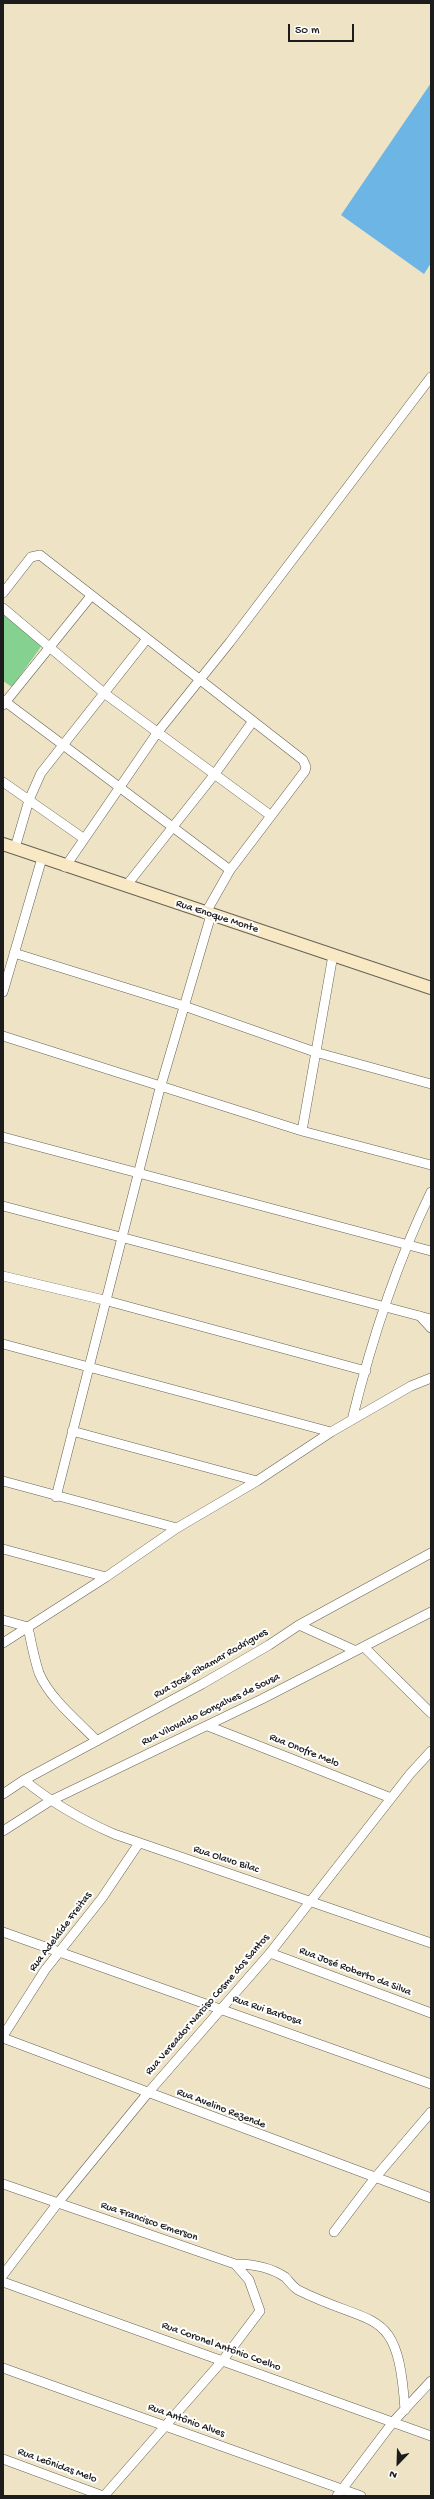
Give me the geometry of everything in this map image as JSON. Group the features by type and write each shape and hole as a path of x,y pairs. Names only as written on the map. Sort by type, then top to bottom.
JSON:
{"main road":[{"name":"Rua Enoque Monte","path":"3,844 65,867 431,988"}],"street":[{"path":"65,867 83,838 120,789 157,733 431,378"},
{"path":"3,593 29,559 37,555 43,557 146,640 200,678 253,721 301,757 306,767 305,771 270,815 230,870 208,915 104,1300 56,1497"},
{"path":"91,596 4,703 63,745 172,829 230,870"},
{"path":"3,608 104,693 270,815"},
{"path":"15,848 29,800 41,773 146,640"},
{"path":"126,886 214,775 253,721"},
{"path":"3,782 83,838"},
{"path":"3,992 42,858"},
{"path":"14,953 184,1006 315,1052 431,1084"},
{"path":"302,1131 333,955"},
{"path":"3,1036 302,1131 431,1165"},
{"path":"3,1137 431,1251"},
{"path":"352,1420 385,1306 408,1245 431,1192"},
{"path":"3,1206 431,1319"},
{"path":"3,1276 104,1300 366,1371"},
{"path":"420,1316 431,1328"},
{"path":"3,1344 331,1432"},
{"path":"3,1643 106,1577 177,1528 257,1481 331,1432 411,1386 431,1378"},
{"path":"72,1431 257,1481"},
{"path":"3,1481 56,1497 177,1528"},
{"path":"3,1549 106,1577"},
{"name":"Rua José Ribamar Rodrigues","path":"3,1794 24,1780 216,1676 300,1625 431,1553"},
{"name":"Rua Vilovaldo Gonçalves de Sousa","path":"3,1831 50,1800 208,1726 354,1650 431,1612"},
{"path":"3,1620 28,1627"},
{"path":"300,1625 354,1650"},
{"path":"28,1627 36,1662 44,1682 52,1693 97,1741"},
{"path":"364,1646 431,1712"},
{"name":"Rua Onofre Melo","path":"208,1726 391,1798"},
{"name":"Rua Vereador Narciso Cosme dos Santos","path":"3,2275 57,2204 147,2094 270,1953 391,1798 431,1751"},
{"name":"Rua Olavo Bilac","path":"24,1780 50,1800 86,1822 139,1843 431,1944"},
{"name":"Rua Adelaíde Freitas","path":"3,2037 58,1952 102,1898 139,1843"},
{"name":"Rua Rui Barbosa","path":"3,1932 221,2008 431,2084"},
{"name":"Rua José Roberto da Silva","path":"270,1953 431,2013"},
{"name":"Rua Avelino Rezende","path":"3,2037 147,2094 374,2179 431,2198"},
{"path":"334,2232 374,2179 431,2112"},
{"name":"Rua Francisco Emerson","path":"3,2184 57,2204 235,2264"},
{"path":"104,2496 223,2360 260,2311 249,2280 235,2264"},
{"path":"235,2264 252,2264 274,2271 288,2280 297,2289 362,2314 386,2329 398,2355 404,2410"},
{"name":"Rua Coronel Antônio Coelho","path":"3,2282 431,2436"},
{"name":"Rua Antônio Alves","path":"3,2368 166,2426 340,2493 361,2496"},
{"path":"340,2493 393,2422 431,2381"},
{"name":"Rua Leônidas Melo","path":"3,2459 104,2496"}],"green space":[{"path":"3,613 43,644 12,687 3,681"}],"water":[{"path":"431,83 431,263 424,274 341,215"}]}
